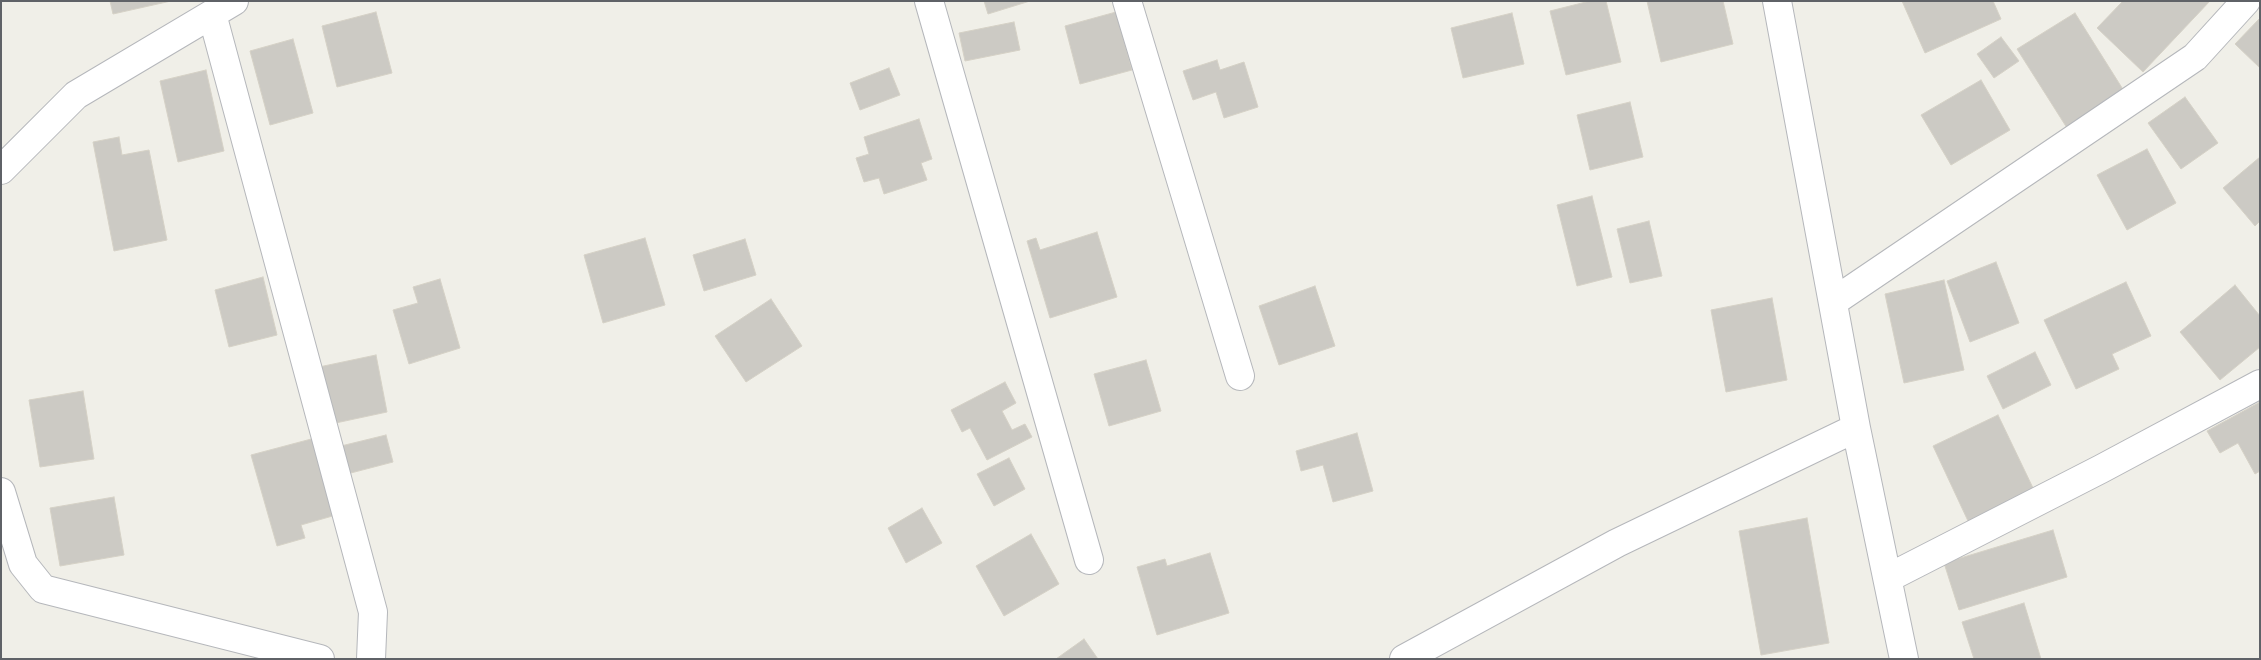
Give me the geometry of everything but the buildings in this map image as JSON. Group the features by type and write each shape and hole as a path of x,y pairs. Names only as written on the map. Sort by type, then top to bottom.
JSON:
{"street":[{"path":"930,1 1089,560"},
{"path":"1128,1 1240,376"},
{"path":"1777,1 1856,428 1904,659"},
{"path":"1833,302 2195,57 2246,1"},
{"path":"1,170 76,95 223,8 373,612 371,659"},
{"path":"1888,578 2101,469 2260,384"},
{"path":"1404,659 1617,544 1856,428"},
{"path":"1,492 23,564 43,589 320,659"}]}
